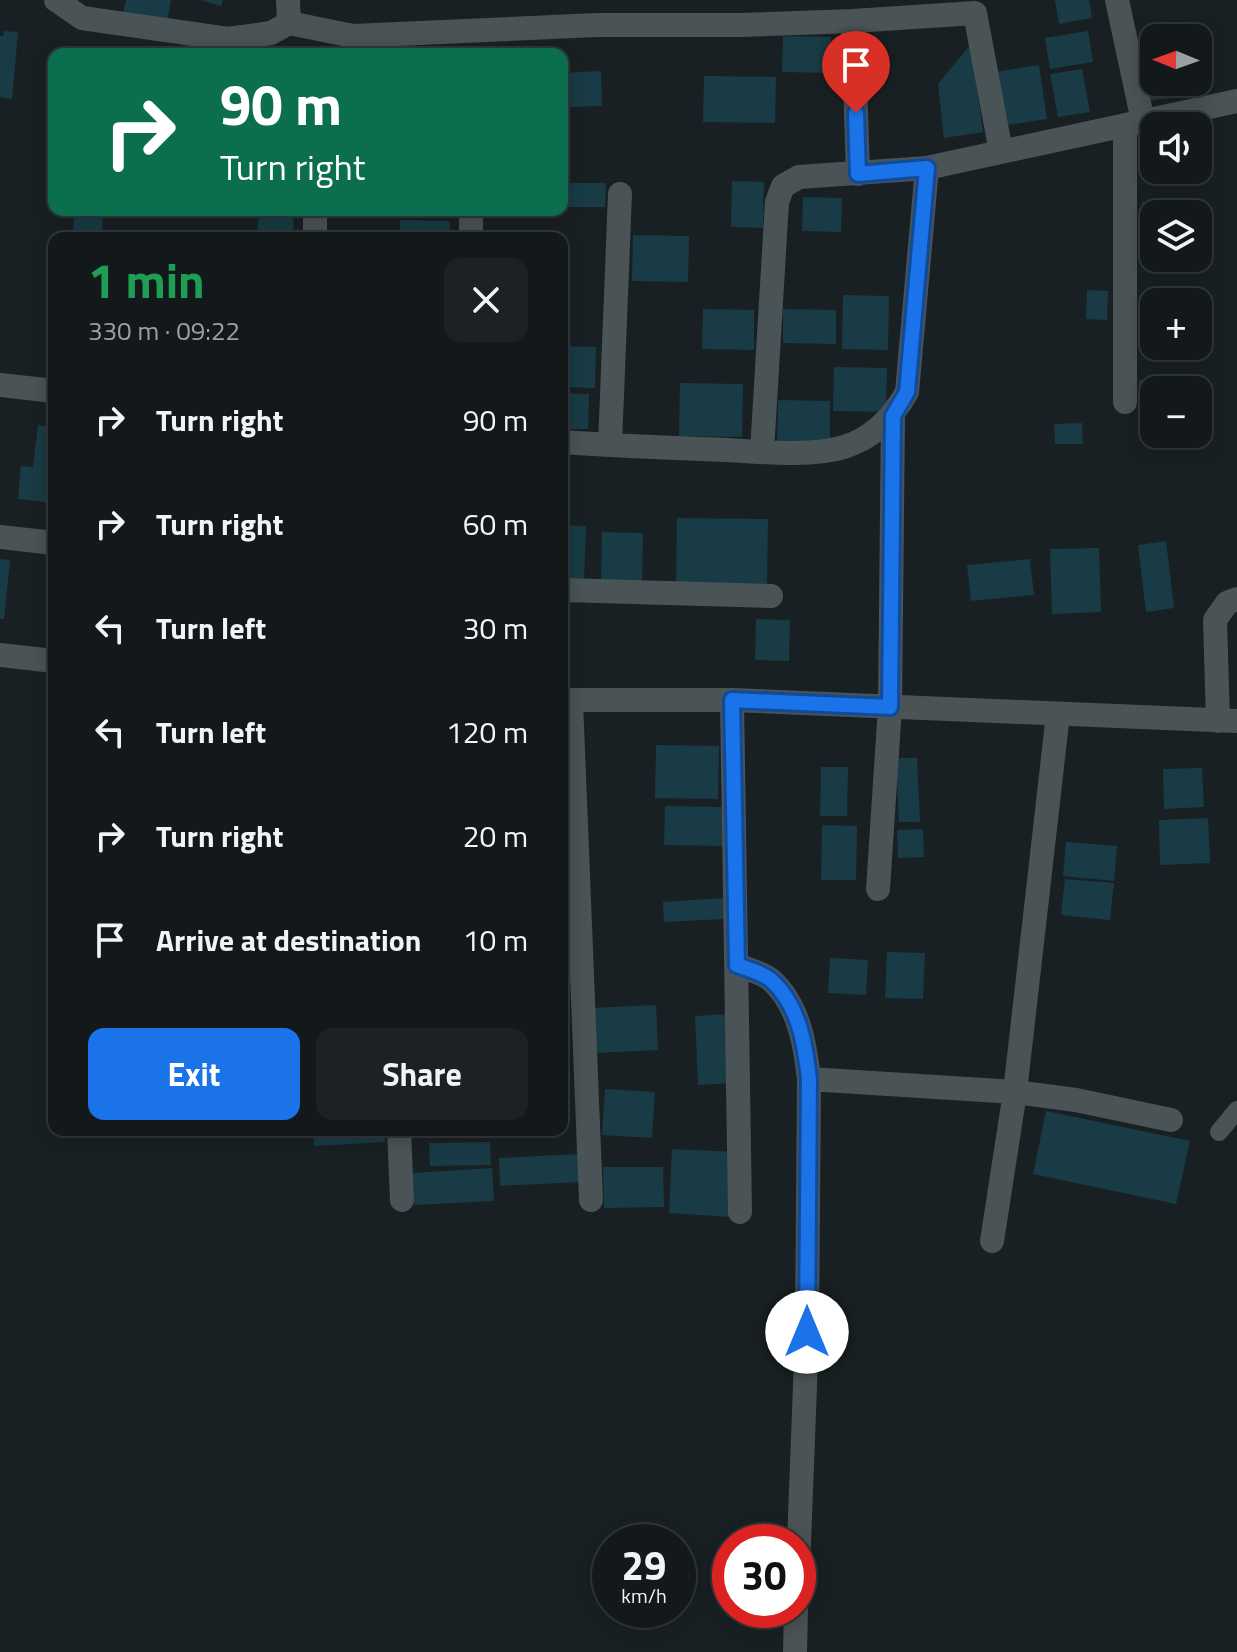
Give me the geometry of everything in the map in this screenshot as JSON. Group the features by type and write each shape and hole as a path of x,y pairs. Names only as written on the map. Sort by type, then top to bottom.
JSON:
{"street":[{"path":"56,0 82,18 228,39 271,33 289,12 353,36 598,25 853,21 975,13 1001,152"},
{"path":"1117,0 1134,123 1125,402"},
{"path":"853,21 858,174"},
{"path":"762,452 777,202 783,186 799,177 927,168 1237,101"},
{"path":"568,442 762,452 821,451 846,446 876,429 893,416 907,392 927,168"},
{"path":"610,445 620,194"},
{"path":"0,385 48,390"},
{"path":"878,889 890,707 893,416"},
{"path":"0,537 48,542"},
{"path":"568,590 771,596"},
{"path":"568,700 732,700 1227,721 1215,620 1227,603 1237,599"},
{"path":"0,655 48,660"},
{"path":"732,700 740,1212"},
{"path":"992,1241 1015,1092 1058,714"},
{"path":"568,757 572,983 591,1200"},
{"path":"737,965 770,979 792,1007 806,1049 809,1079 807,1332 800,1524"},
{"path":"809,1079 1015,1092 1076,1100 1171,1120"},
{"path":"399,1136 402,1200"},
{"path":"795,1652 796,1628"}],"lane":[{"path":"1219,1132 1237,1110"}],"building":[{"path":"126,0 171,0 166,27 122,19"},
{"path":"200,0 223,0 221,6"},
{"path":"1055,0 1089,0 1092,18 1059,24"},
{"path":"4,31 18,32 12,99 0,97 0,36"},
{"path":"1088,31 1093,62 1050,69 1045,38"},
{"path":"783,36 831,37 830,73 782,72"},
{"path":"971,44 983,132 944,138 938,84"},
{"path":"1039,65 1047,119 1001,126 994,72"},
{"path":"1082,69 1090,112 1058,117 1050,74"},
{"path":"601,71 602,106 568,107 568,73"},
{"path":"704,76 776,77 775,123 703,122"},
{"path":"1146,96 1170,96 1170,98 1147,101"},
{"path":"732,181 764,182 763,228 731,227"},
{"path":"568,183 606,183 605,207 568,207"},
{"path":"803,197 842,198 841,232 802,231"},
{"path":"74,216 103,216 102,232 73,232"},
{"path":"259,216 294,216 293,232 257,232"},
{"path":"400,220 450,221 449,232 400,232"},
{"path":"633,235 689,236 688,282 632,281"},
{"path":"1087,290 1108,291 1107,320 1086,319"},
{"path":"843,295 889,296 888,350 842,349"},
{"path":"703,309 754,310 754,350 702,349"},
{"path":"783,309 836,310 836,344 783,343"},
{"path":"568,346 596,347 595,388 568,387"},
{"path":"834,367 887,368 886,412 833,411"},
{"path":"680,383 743,384 742,437 679,436"},
{"path":"568,393 589,394 588,429 568,429"},
{"path":"778,400 830,401 830,445 777,444"},
{"path":"1082,423 1083,444 1055,444 1054,424"},
{"path":"38,425 48,426 48,502 18,499 21,466 33,467"},
{"path":"677,518 768,519 767,584 676,582"},
{"path":"568,525 586,526 584,582 568,582"},
{"path":"602,532 643,533 642,586 601,585"},
{"path":"1166,541 1174,608 1146,612 1138,545"},
{"path":"1099,548 1101,612 1052,614 1050,549"},
{"path":"0,559 10,560 4,619 0,619"},
{"path":"1030,559 1034,595 971,601 967,565"},
{"path":"756,619 790,620 789,661 755,660"},
{"path":"656,745 719,746 718,799 655,798"},
{"path":"896,758 917,758 920,822 899,822"},
{"path":"821,767 848,767 847,816 820,816"},
{"path":"1202,768 1204,807 1164,809 1163,769"},
{"path":"665,806 723,807 723,846 664,845"},
{"path":"1208,818 1210,863 1160,865 1159,820"},
{"path":"822,825 857,826 856,880 821,880"},
{"path":"923,829 924,857 898,858 897,830"},
{"path":"1066,842 1117,846 1114,881 1063,876"},
{"path":"1065,879 1114,883 1110,920 1061,915"},
{"path":"723,898 724,919 664,922 663,902"},
{"path":"574,913 577,975 568,976 568,914"},
{"path":"887,952 925,953 923,999 885,998"},
{"path":"830,958 868,960 866,995 828,993"},
{"path":"656,1005 658,1050 594,1053 591,1008"},
{"path":"729,1014 733,1083 698,1085 695,1016"},
{"path":"568,1076 570,1118 568,1118"},
{"path":"605,1089 655,1092 652,1138 602,1135"},
{"path":"1046,1111 1190,1141 1176,1204 1033,1174"},
{"path":"313,1136 385,1136 385,1142 314,1146"},
{"path":"490,1142 491,1165 430,1166 429,1143"},
{"path":"672,1149 735,1152 731,1217 669,1213"},
{"path":"580,1154 582,1182 500,1186 499,1158"},
{"path":"603,1167 663,1167 664,1207 604,1208"},
{"path":"492,1168 494,1201 414,1205 413,1173"}],"route":[{"path":"807,1332 809,1079 806,1049 792,1007 770,979 737,965 732,700 890,707 893,416 907,392 912,359 927,168 858,174 856,113"}]}
